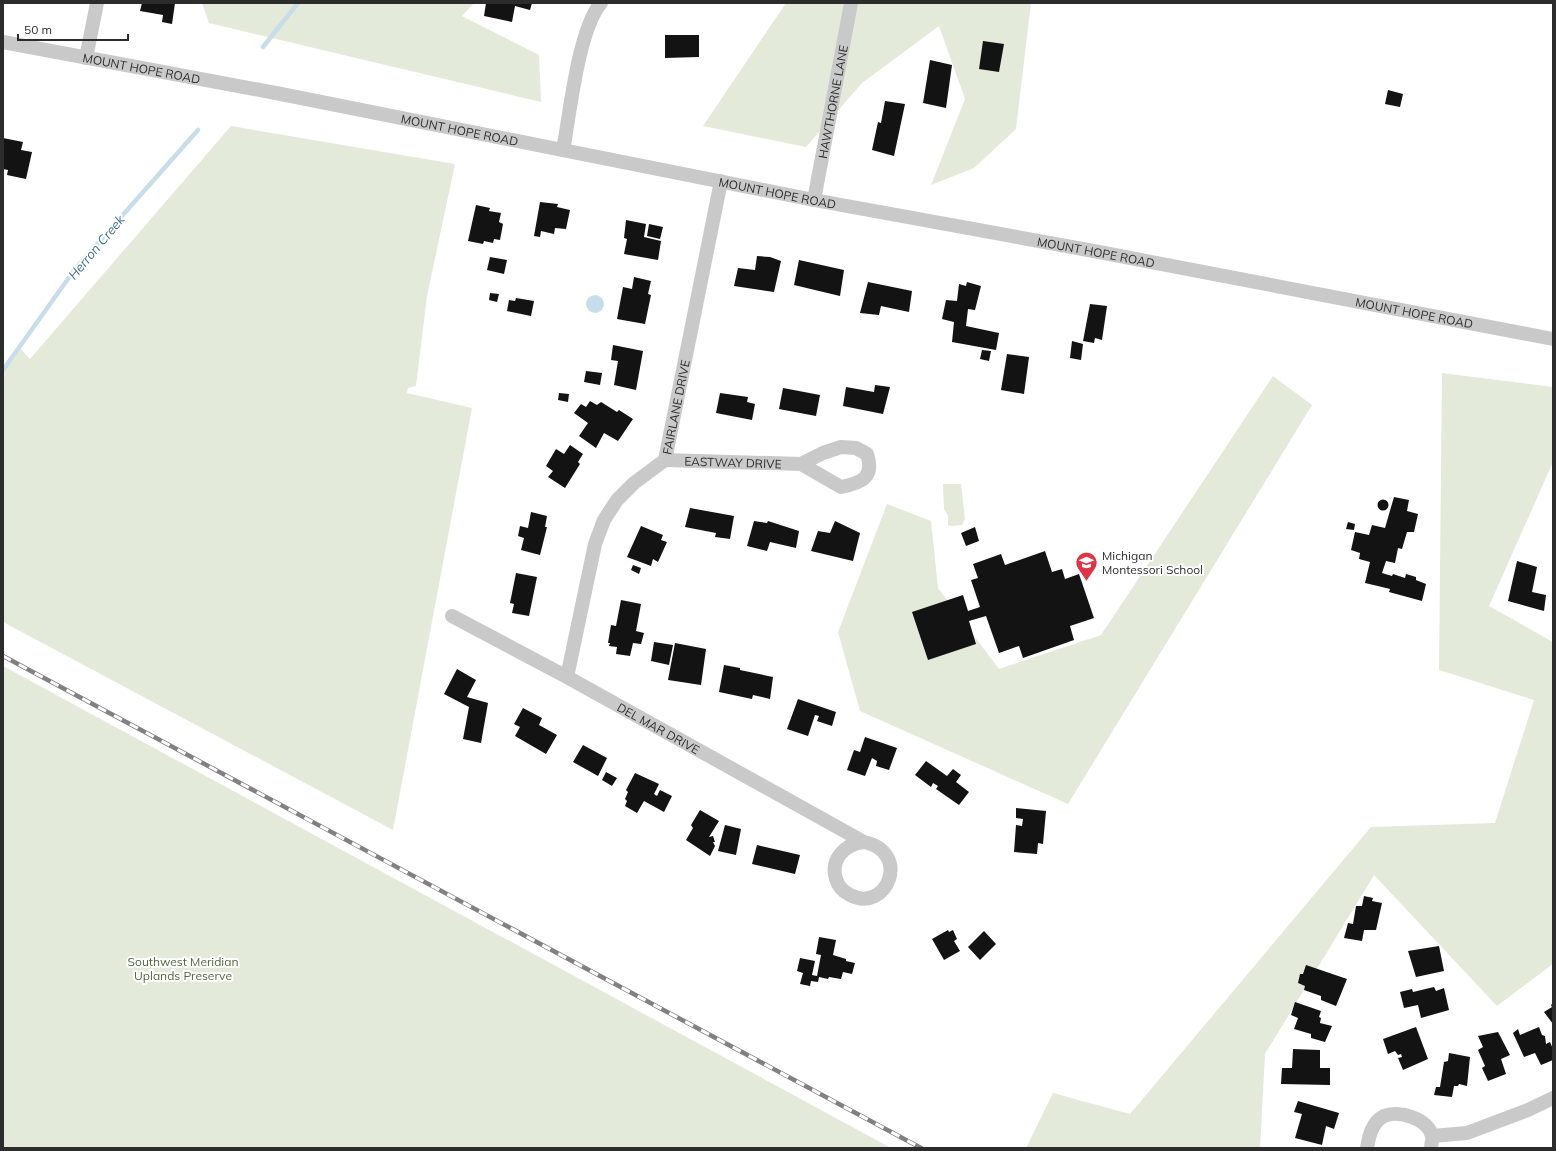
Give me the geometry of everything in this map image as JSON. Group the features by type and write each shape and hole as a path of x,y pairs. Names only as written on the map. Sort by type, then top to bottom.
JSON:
{"street":[{"path":"86,58 96,3"},
{"path":"563,150 581,51 591,20 601,3"},
{"name":"HAWTHORNE LANE","path":"814,200 851,3"},
{"name":"MOUNT HOPE ROAD","path":"3,42 281,94 814,200 1107,253 1553,338"},
{"name":"FAIRLANE DRIVE","path":"567,677 595,544 604,520 617,500 634,483 665,460 721,181"},
{"name":"EASTWAY DRIVE","path":"665,460 801,464"},
{"name":"DEL MAR DRIVE","path":"452,616 567,677 864,842 880,848 889,860 891,876 883,890 869,898 861,898 846,893 836,881 835,873 835,865 842,851 849,846 864,842"},
{"path":"1367,1148 1372,1128 1384,1116 1407,1115 1419,1121 1428,1128 1431,1142 1467,1132 1528,1110 1553,1098"}],"green space":[{"path":"202,3 474,3 462,16 539,55 541,102 209,23"},
{"path":"786,3 1031,3 1016,129 974,168 931,185 965,99 939,26 862,83 806,147 703,126"},
{"path":"231,126 455,164 427,296 416,386 408,388 407,393 472,408 393,830 3,622 3,369 19,347 30,359"},
{"path":"1442,373 1553,387 1553,462 1489,606 1553,642 1553,964 1497,1006 1374,875 1265,1054 1260,1148 1026,1148 1053,1093 1130,1114 1371,827 1495,823 1534,700 1439,670"},
{"path":"1273,376 1312,405 1068,804 860,711 838,632 887,504 931,521 938,588 999,669 1101,635"},
{"path":"943,484 961,484 965,519 962,525 948,525 948,515 944,509"},
{"name":"Southwest Meridian Uplands Preserve","path":"3,666 891,1148 3,1148"}],"water":[{"path":"595,295 601,298 604,304 601,310 595,313 589,310 586,304 589,298"}],"building":[{"path":"142,3 175,3 172,24 162,22 163,15 140,11"},
{"path":"486,3 532,3 530,10 515,6 512,22 484,16"},
{"path":"665,35 699,35 699,57 665,58"},
{"path":"983,41 1004,44 999,72 979,69"},
{"path":"930,60 952,65 946,108 923,103"},
{"path":"1388,90 1403,94 1400,107 1385,104"},
{"path":"885,101 905,104 894,156 872,150 878,122 881,123"},
{"path":"3,138 23,142 21,150 32,152 26,179 7,175 8,170 3,169"},
{"path":"540,202 558,204 557,207 570,210 566,229 555,228 554,234 541,231 540,237 534,236"},
{"path":"476,205 490,208 489,211 501,213 499,222 503,224 500,240 494,239 493,243 484,241 483,244 468,241"},
{"path":"626,220 646,224 644,237 661,241 658,260 624,254 627,239 624,238"},
{"path":"649,224 663,227 660,239 647,236"},
{"path":"757,256 770,257 781,261 774,292 734,286 738,268 755,270"},
{"path":"490,257 507,260 504,274 487,270"},
{"path":"799,260 844,270 840,296 794,285"},
{"path":"634,277 651,281 648,294 651,295 645,324 617,319 623,287 632,289"},
{"path":"868,282 912,291 909,312 881,306 879,315 860,313"},
{"path":"967,282 981,286 975,310 968,309 966,326 999,333 996,350 952,342 954,322 942,319 946,300 957,301 959,284 966,286"},
{"path":"490,293 499,294 497,302 489,300"},
{"path":"516,298 534,301 531,316 507,311 509,300 515,301"},
{"path":"1090,304 1107,306 1102,340 1095,338 1094,343 1083,341"},
{"path":"1072,341 1083,344 1081,360 1070,358"},
{"path":"613,345 643,351 636,390 614,385 618,361 611,360"},
{"path":"982,350 991,351 989,361 980,359"},
{"path":"1007,354 1029,357 1024,394 1001,390"},
{"path":"586,371 602,373 600,385 584,382"},
{"path":"875,385 890,387 883,414 843,406 846,387 874,392"},
{"path":"783,388 820,395 816,416 779,409"},
{"path":"559,393 569,394 568,402 558,400"},
{"path":"720,393 748,397 747,402 755,404 752,420 716,413"},
{"path":"590,401 597,405 601,402 617,412 619,410 633,419 618,441 604,433 596,448 579,436 588,423 574,413 581,404 586,407"},
{"path":"570,445 583,454 578,462 580,464 565,488 548,477 553,471 546,466 556,449 564,454"},
{"path":"1394,497 1409,500 1407,511 1418,514 1414,532 1407,532 1402,549 1398,548 1395,563 1386,561 1382,573 1392,576 1393,574 1405,578 1406,574 1416,577 1416,580 1426,584 1422,601 1389,592 1390,589 1365,583 1370,562 1359,559 1360,553 1351,550 1355,532 1369,535 1372,525 1385,528"},
{"path":"1381,500 1385,500 1387,501 1387,509 1381,510 1378,507 1378,503"},
{"path":"690,508 734,516 730,539 715,537 716,533 685,527"},
{"path":"531,512 547,516 545,527 547,527 540,555 521,550 524,538 518,536 520,526 528,528"},
{"path":"754,521 767,523 768,521 799,531 796,548 770,542 767,551 747,546"},
{"path":"835,521 860,533 853,561 811,551 818,531 830,533"},
{"path":"1348,522 1355,524 1354,530 1346,529"},
{"path":"641,526 663,535 661,540 667,542 658,562 653,559 651,566 627,557"},
{"path":"975,527 979,541 966,546 961,533"},
{"path":"1045,551 1052,572 1062,569 1065,579 1079,574 1094,618 1070,626 1074,640 1023,658 1019,646 999,653 986,616 969,621 976,644 928,660 912,612 963,595 968,611 980,607 971,580 978,578 973,564 1001,554 1005,565"},
{"path":"1517,561 1537,567 1532,592 1546,595 1544,611 1508,601"},
{"path":"633,565 641,568 639,574 631,570"},
{"path":"516,573 537,577 529,616 512,613 514,604 510,603"},
{"path":"621,600 641,604 636,631 644,633 641,644 633,643 630,656 616,654 617,647 609,646 610,643 608,643 611,625 616,626"},
{"path":"654,642 673,645 669,665 651,661"},
{"path":"675,643 706,649 701,685 668,680"},
{"path":"724,665 773,677 770,699 753,695 752,699 719,692"},
{"path":"457,669 476,680 467,697 488,703 481,743 463,739 469,707 444,694"},
{"path":"798,699 836,712 832,726 817,721 819,716 815,715 808,736 787,729"},
{"path":"523,708 542,718 539,725 557,735 546,754 515,736 520,727 514,724"},
{"path":"865,737 897,748 889,770 876,766 877,761 872,758 865,776 847,770 854,750 860,752"},
{"path":"583,745 607,758 598,776 573,762"},
{"path":"926,761 947,776 953,769 961,775 956,782 969,792 959,805 936,789 938,786 933,783 931,787 915,775"},
{"path":"606,772 617,778 612,786 602,780"},
{"path":"635,773 659,784 654,794 657,796 660,790 672,796 664,812 644,801 637,813 625,806 627,801 625,799 628,792 626,790"},
{"path":"1016,808 1046,811 1043,844 1038,843 1037,854 1014,852 1016,825 1022,826 1023,819 1016,818"},
{"path":"700,810 719,821 709,837 713,836 715,842 713,842 715,846 710,856 686,840 693,828 691,825"},
{"path":"725,825 741,829 736,855 718,851"},
{"path":"757,845 800,855 795,874 752,864"},
{"path":"1364,896 1373,898 1372,901 1382,903 1376,930 1364,930 1362,941 1344,938 1348,923 1353,924 1356,906 1362,906"},
{"path":"948,930 949,932 953,930 957,939 954,941 960,951 944,960 932,939"},
{"path":"984,931 996,944 980,960 968,947"},
{"path":"819,937 836,940 833,955 855,963 852,974 843,972 841,979 819,977 818,982 811,981 810,986 800,984 803,973 797,971 800,958 815,961 812,975 817,976 821,955 816,954"},
{"path":"1439,946 1444,971 1416,977 1408,951"},
{"path":"1306,965 1347,979 1336,1006 1321,1000 1321,996 1304,990 1305,986 1298,983 1300,974 1303,974"},
{"path":"1434,987 1436,991 1444,988 1449,1010 1421,1018 1418,1005 1404,1008 1400,992 1412,989 1413,992"},
{"path":"1295,1002 1321,1011 1319,1017 1321,1018 1320,1023 1332,1026 1325,1042 1311,1038 1311,1034 1294,1029 1298,1018 1291,1015"},
{"path":"1553,1003 1553,1024 1544,1012 1552,1007 1551,1005"},
{"path":"1416,1027 1428,1059 1403,1070 1398,1058 1402,1057 1401,1054 1398,1055 1395,1051 1388,1054 1383,1039"},
{"path":"1539,1027 1542,1035 1545,1036 1546,1044 1550,1042 1553,1049 1553,1060 1541,1065 1535,1053 1524,1057 1513,1033 1518,1029 1520,1035"},
{"path":"1498,1032 1510,1055 1501,1059 1506,1074 1488,1081 1482,1068 1485,1066 1478,1050 1483,1047 1478,1036"},
{"path":"1293,1049 1320,1050 1320,1068 1330,1068 1330,1085 1281,1084 1282,1068 1292,1068"},
{"path":"1449,1053 1470,1057 1467,1086 1459,1084 1458,1086 1454,1086 1452,1097 1434,1095 1436,1087 1440,1087 1444,1062 1448,1061"},
{"path":"1298,1101 1339,1113 1334,1129 1326,1126 1322,1145 1295,1138 1302,1114 1294,1112"}],"waterway":[{"name":"Herron Creek","path":"263,47 298,3"},
{"name":"Herron Creek","path":"3,370 75,269 198,130"}],"railway":[{"path":"3,656 921,1148"}],"place":[{"name":"Michigan Montessori School","path":"1087,582"}]}
